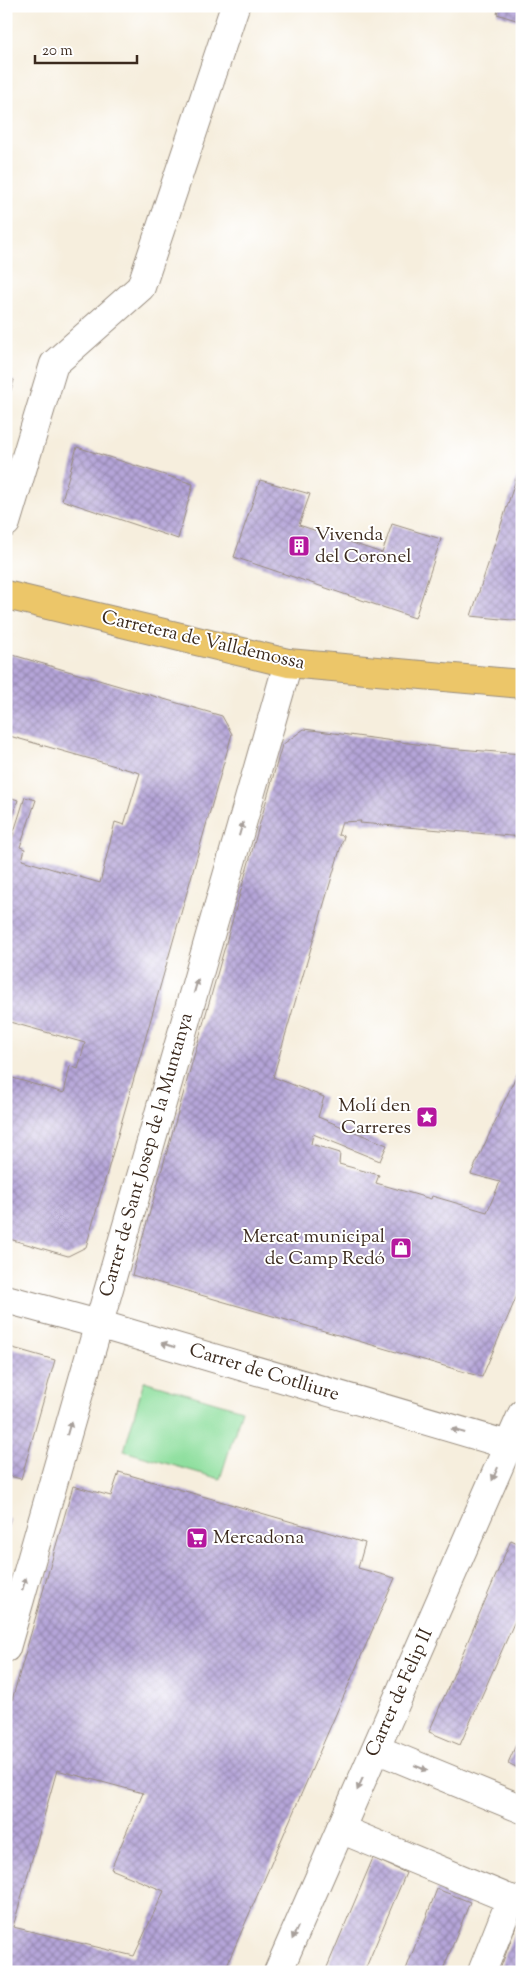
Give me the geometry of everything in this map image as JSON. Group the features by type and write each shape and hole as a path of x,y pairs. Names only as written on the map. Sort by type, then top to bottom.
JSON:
{"main road":[{"name":"Carretera de Valldemossa","path":"6,594 288,663 522,684"}],"street":[{"path":"6,523 54,364 141,287 235,6"},
{"name":"Carrer de Sant Josep de la Muntanya","path":"6,1648 288,663"},
{"name":"Carrer de Cotlliure","path":"6,1299 98,1324 515,1447"},
{"name":"Carrer de Felip II","path":"278,1972 376,1749 515,1447 522,1414"},
{"path":"376,1749 522,1809"},
{"path":"340,1829 516,1901 482,1972"}],"green space":[{"path":"144,1381 242,1410 220,1479 124,1451"}],"building":[{"path":"499,6 522,6 522,22 497,14"},
{"path":"6,377 14,380 7,404 6,404"},
{"path":"77,447 193,484 178,539 62,500"},
{"path":"521,464 522,621 471,616"},
{"name":"Vivenda del Coronel","path":"260,480 310,494 299,525 382,553 392,524 441,539 415,618 234,557"},
{"path":"6,653 222,716 232,734 86,1247 68,1256 6,1238 6,1076 64,1093 70,1066 78,1069 85,1043 6,1021 6,835 12,838 25,797 36,800 20,847 25,849 22,860 100,883 115,822 124,825 140,773 6,735"},
{"path":"304,729 446,748 522,754 522,837 360,823 361,821 342,822 338,835 344,836 273,1077 324,1097 318,1117 387,1145 380,1161 313,1134 311,1144 340,1153 339,1164 379,1175 376,1183 431,1199 432,1196 487,1212 500,1182 471,1174 522,1063 522,1284 482,1377 132,1275 282,745"},
{"path":"6,796 18,800 7,834 6,834"},
{"path":"6,1346 55,1360 21,1479 6,1475 6,1394 9,1383 6,1382"},
{"path":"119,1472 365,1543 358,1568 395,1578 224,1972 6,1972 6,1721 73,1486 111,1496","holes":["57,1770 143,1793 111,1869 164,1891 134,1956 13,1927"]},
{"path":"6,1517 10,1519 7,1530 6,1530"},
{"path":"511,1540 522,1545 522,1605 460,1745 429,1732"},
{"path":"522,1731 522,1770 508,1763"},
{"path":"373,1858 406,1873 364,1972 325,1972"},
{"path":"437,1889 470,1902 442,1972 405,1972"},
{"path":"517,1924 522,1926 522,1972 499,1972"}],"place":[{"name":"Vivenda del Coronel","path":"299,546"},
{"name":"Molí den Carreres","path":"427,1117"},
{"name":"Mercat municipal de Camp Redó","path":"401,1248"},
{"name":"Mercadona","path":"197,1538"}]}
